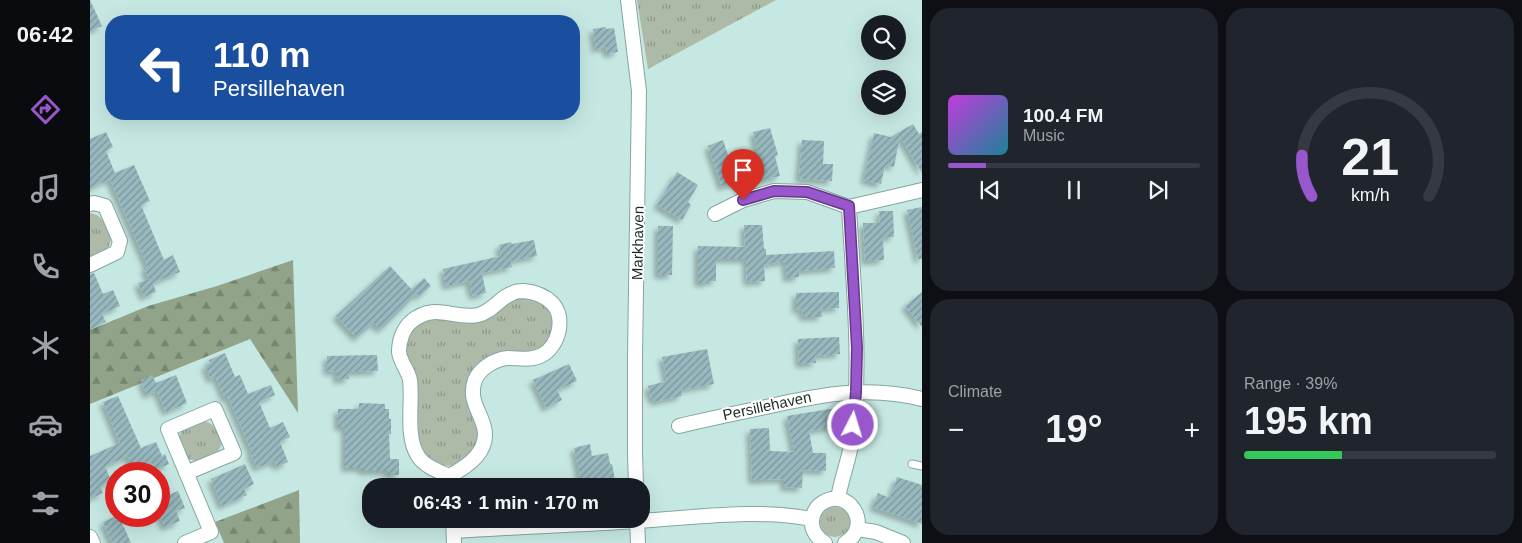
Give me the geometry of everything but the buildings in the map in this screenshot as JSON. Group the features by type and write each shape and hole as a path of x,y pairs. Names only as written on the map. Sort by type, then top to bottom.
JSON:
{"street":[{"name":"Markhaven","path":"628,0 640,91 635,356 636,478"},
{"path":"715,214 743,200 774,191 807,192 849,206 922,190"},
{"path":"90,204 94,203 105,206 120,241 117,252 90,265"},
{"path":"838,499 852,442 856,392 857,348 849,206"},
{"path":"534,292 545,297 554,304 560,317 555,342 543,355 530,359 507,358 484,367 476,378 473,388 474,402 484,428 485,441 478,455 450,481 427,465 418,456 412,441 410,378 399,354 400,340 405,328 412,321 430,312 439,311 463,317 480,315 492,309 512,293 534,292"},
{"name":"Persillehaven","path":"679,426 820,395 856,392 904,394 922,399"},
{"path":"186,472 234,453 216,409 168,429 211,532 186,543"},
{"path":"825,543 816,535 812,519 816,509 823,502 833,499 848,503 858,517 857,528 852,539 845,543"},
{"path":"650,519 747,513 794,515 812,519"},
{"path":"454,531 504,528"},
{"path":"637,528 638,543"},
{"path":"857,528 876,532 903,543"},
{"path":"90,537 93,543"}],"lane":[{"path":"912,464 922,466"}],"green space":[{"path":"637,0 776,0 648,69"},
{"path":"90,213 105,222 111,240 105,251 90,258"},
{"path":"293,260 298,413 250,339 90,404 90,330 148,306 217,286"},
{"path":"523,295 540,300 550,309 553,330 547,343 532,353 496,354 467,400 469,409 476,422 479,438 474,453 455,466 440,465 433,462 419,443 417,390 407,358 408,337 422,320 503,305"},
{"path":"204,421 214,426 220,434 221,445 214,455 197,461 186,457 179,437 187,427"},
{"path":"299,490 300,543 224,543 215,522"},
{"path":"835,507 846,511 850,522 846,533 835,537 824,533 820,522 824,511"}],"route":[{"path":"743,200 774,191 807,192 849,206 857,348 853,425"}]}
